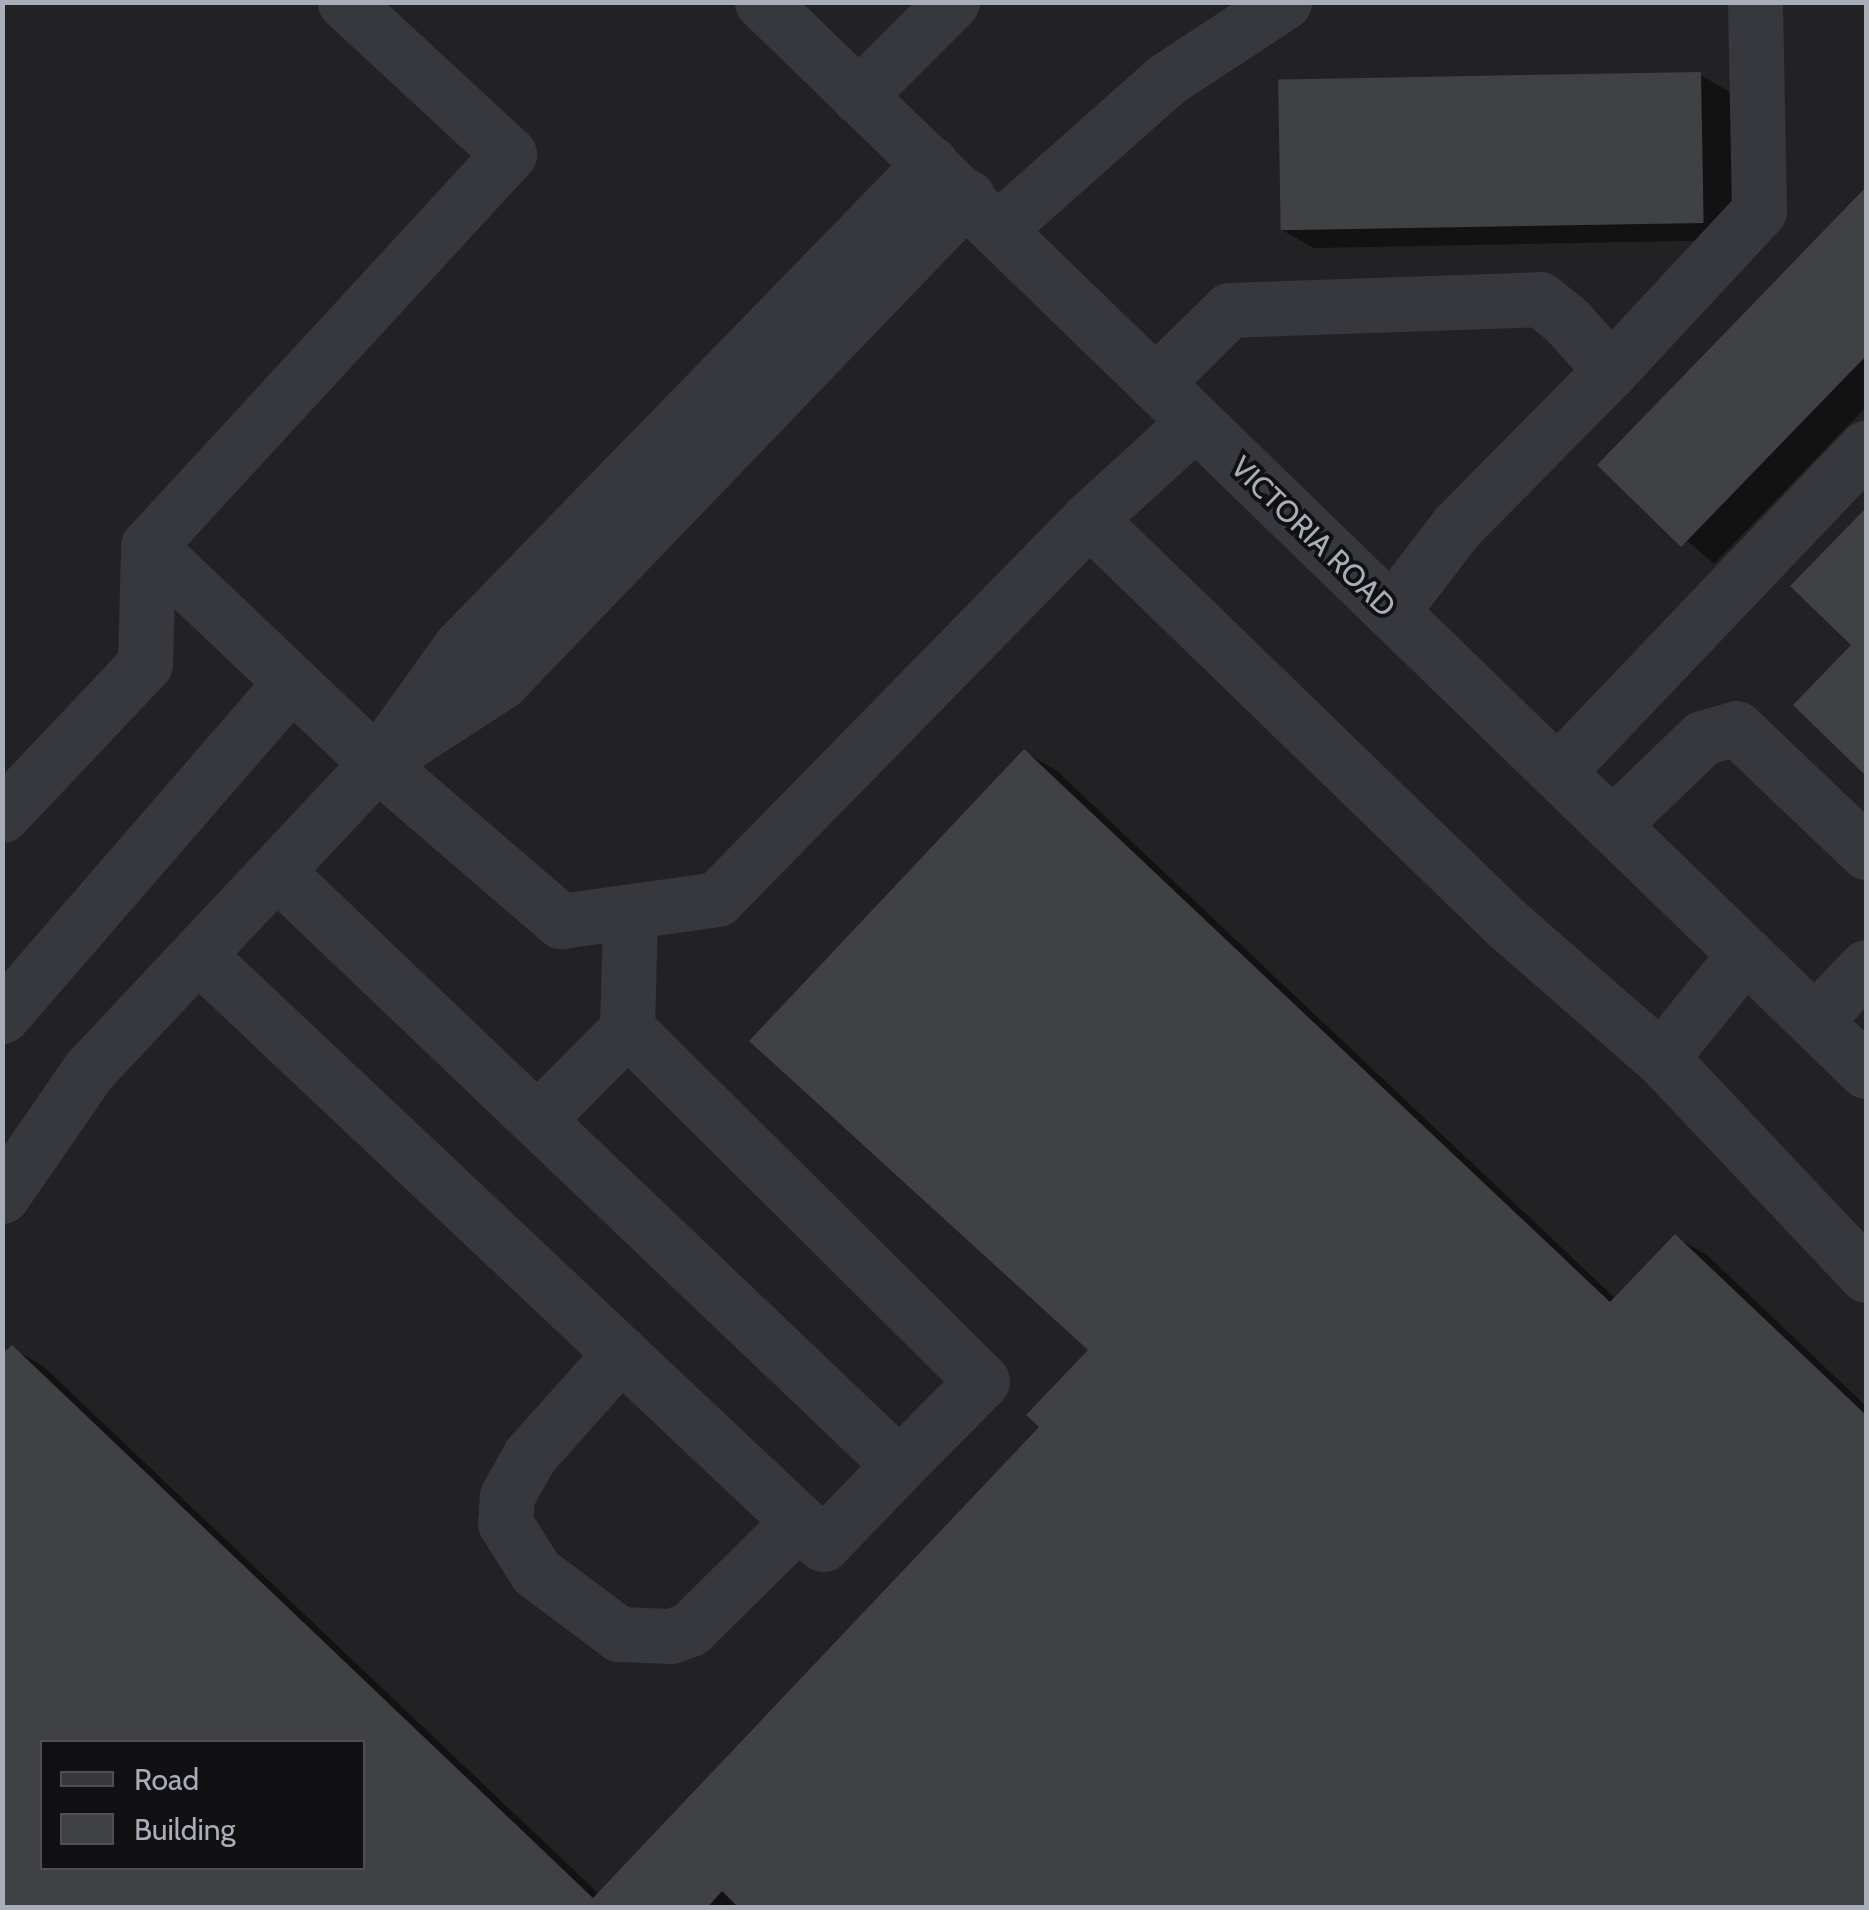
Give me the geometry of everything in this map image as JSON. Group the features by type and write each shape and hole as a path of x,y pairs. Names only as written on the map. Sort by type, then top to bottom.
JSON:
{"street":[{"path":"2,815 145,664 148,546 509,154 345,2"},
{"name":"VICTORIA ROAD","path":"762,2 1866,1071"},
{"path":"858,96 952,2"},
{"path":"2,1196 90,1070 376,764 460,648 966,196 1167,79 1284,2"},
{"path":"1391,612 1457,526 1760,210 1755,2"},
{"path":"1154,383 1229,310 1540,299 1566,320 1610,370"},
{"path":"148,546 376,764 561,922 718,900 1089,519 1194,423"},
{"path":"1557,772 1866,448"},
{"path":"1089,519 1506,923 1661,1058 1866,1275"},
{"path":"2,1016 291,682"},
{"path":"1612,825 1702,738 1736,728 1866,852"},
{"path":"277,872 899,1465"},
{"path":"537,1120 627,1029 630,912"},
{"path":"1661,1058 1745,954"},
{"path":"199,956 823,1544 982,1381 627,1029"},
{"path":"1814,1020 1866,968"},
{"path":"621,1353 530,1455 506,1496 504,1523 536,1572 619,1634 671,1636 690,1629 800,1521"}],"shaded area":[{"path":"3,3 1866,3 1866,1907 3,1908"}],"building":[{"path":"1701,72 1704,223 1281,230 1278,79"},
{"path":"1866,187 1866,356 1681,547 1597,465"},
{"path":"1866,508 1866,776 1793,705 1851,645 1790,586"},
{"path":"1024,749 1610,1302 1675,1234 1866,1415 1866,1908 739,1908 722,1891 707,1908 2,1908 2,1354 12,1345 593,1898 1039,1427 1026,1415 1088,1350 749,1041"}]}
